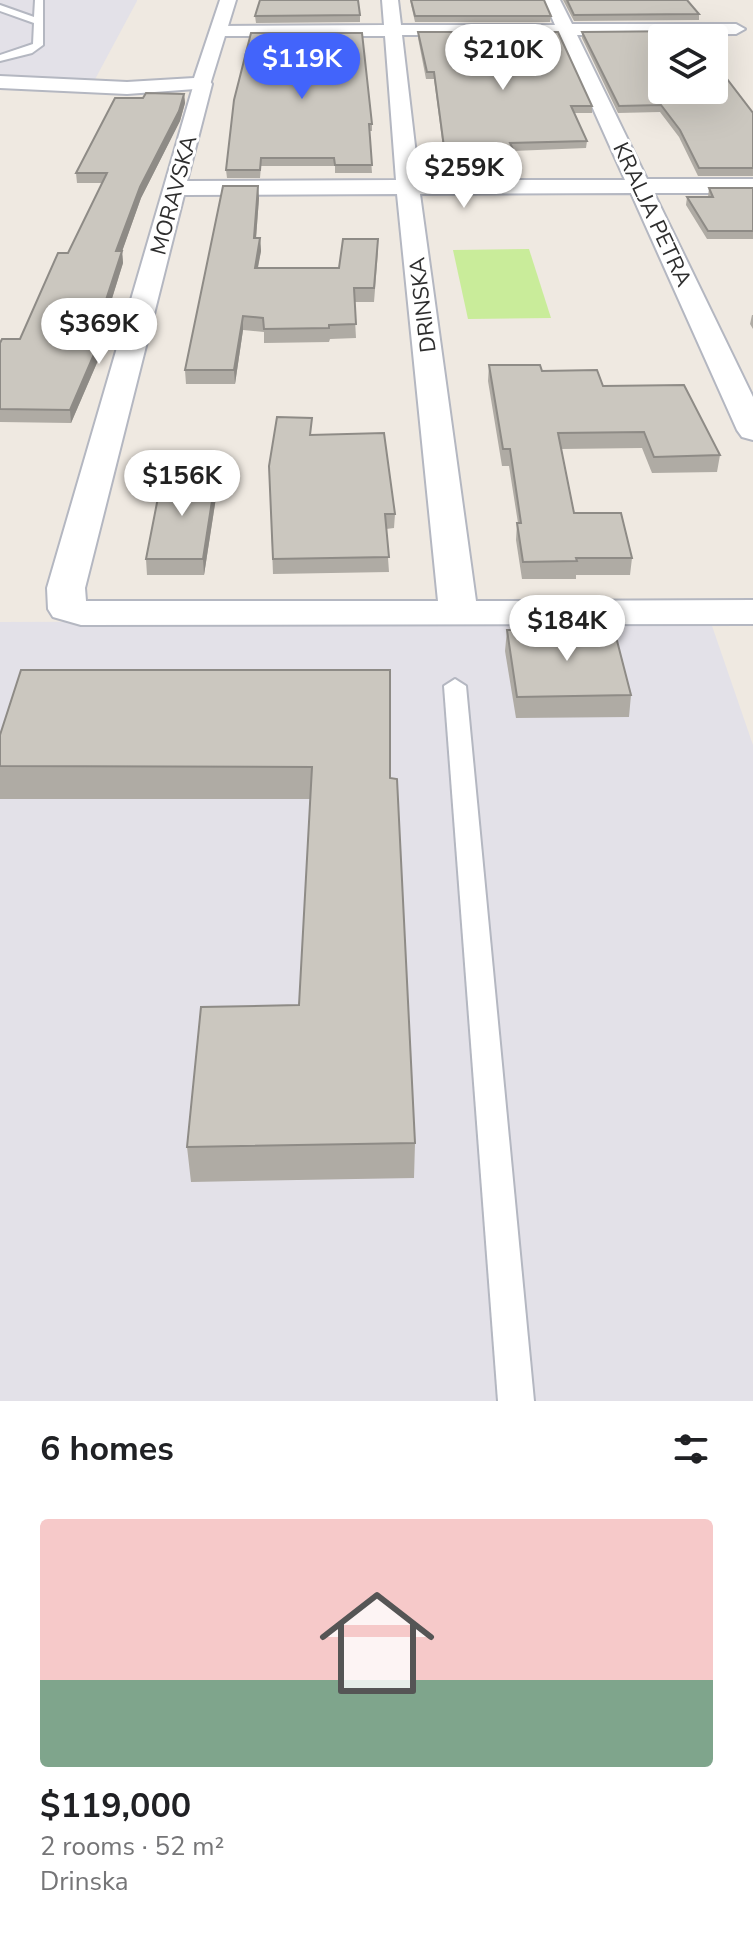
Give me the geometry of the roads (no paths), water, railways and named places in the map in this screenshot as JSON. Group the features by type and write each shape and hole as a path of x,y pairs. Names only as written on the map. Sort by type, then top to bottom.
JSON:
{"street":[{"name":"MORAVSKA","path":"228,0 202,84 66,588 67,609 81,613 458,610"},
{"name":"DRINSKA","path":"390,0 408,187 458,610"},
{"name":"KRALJA PETRA","path":"552,0 753,430"},
{"path":"220,31 740,33 720,10"},
{"path":"0,82 152,88 202,84"},
{"path":"175,188 753,186"},
{"path":"458,610 753,612"}],"lane":[{"path":"0,58 29,51 38,45 39,0"},
{"path":"0,8 40,22"},
{"path":"455,686 516,1401"}]}
